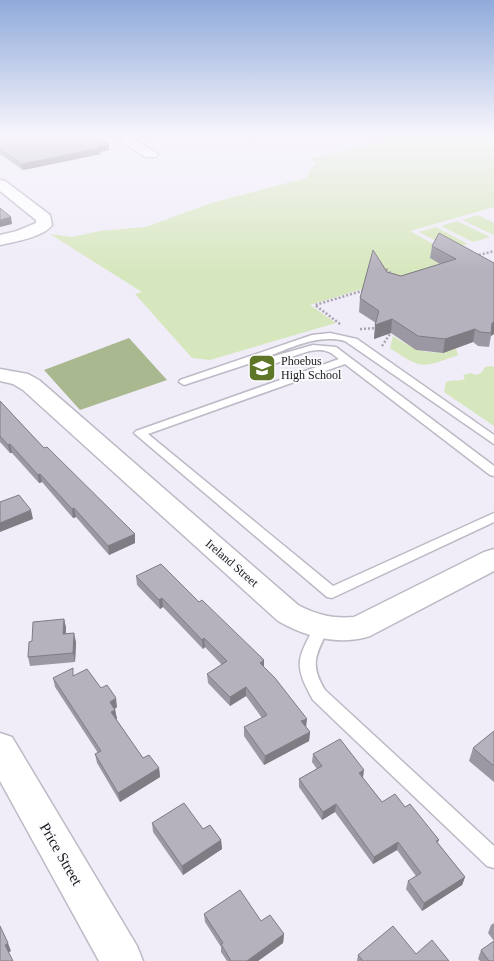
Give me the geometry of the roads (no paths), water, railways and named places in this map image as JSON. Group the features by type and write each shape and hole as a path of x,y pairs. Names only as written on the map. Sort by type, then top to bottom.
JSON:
{"street":[{"path":"0,184 44,218 44,225 35,231 0,240"},
{"name":"Ireland Street","path":"0,375 20,379 31,385 288,613 303,622 321,628 342,630 359,628 494,559"},
{"name":"Price Street","path":"0,748 122,961"}],"lane":[{"path":"184,382 316,336 331,335 343,337 353,341 494,440"},
{"path":"234,365 267,363 321,347 332,349 494,472"},
{"path":"346,360 140,433 332,594 494,517"},
{"path":"321,628 306,657 306,675 319,695 494,859"}],"place":[{"name":"Phoebus High School","path":"262,368"}]}
